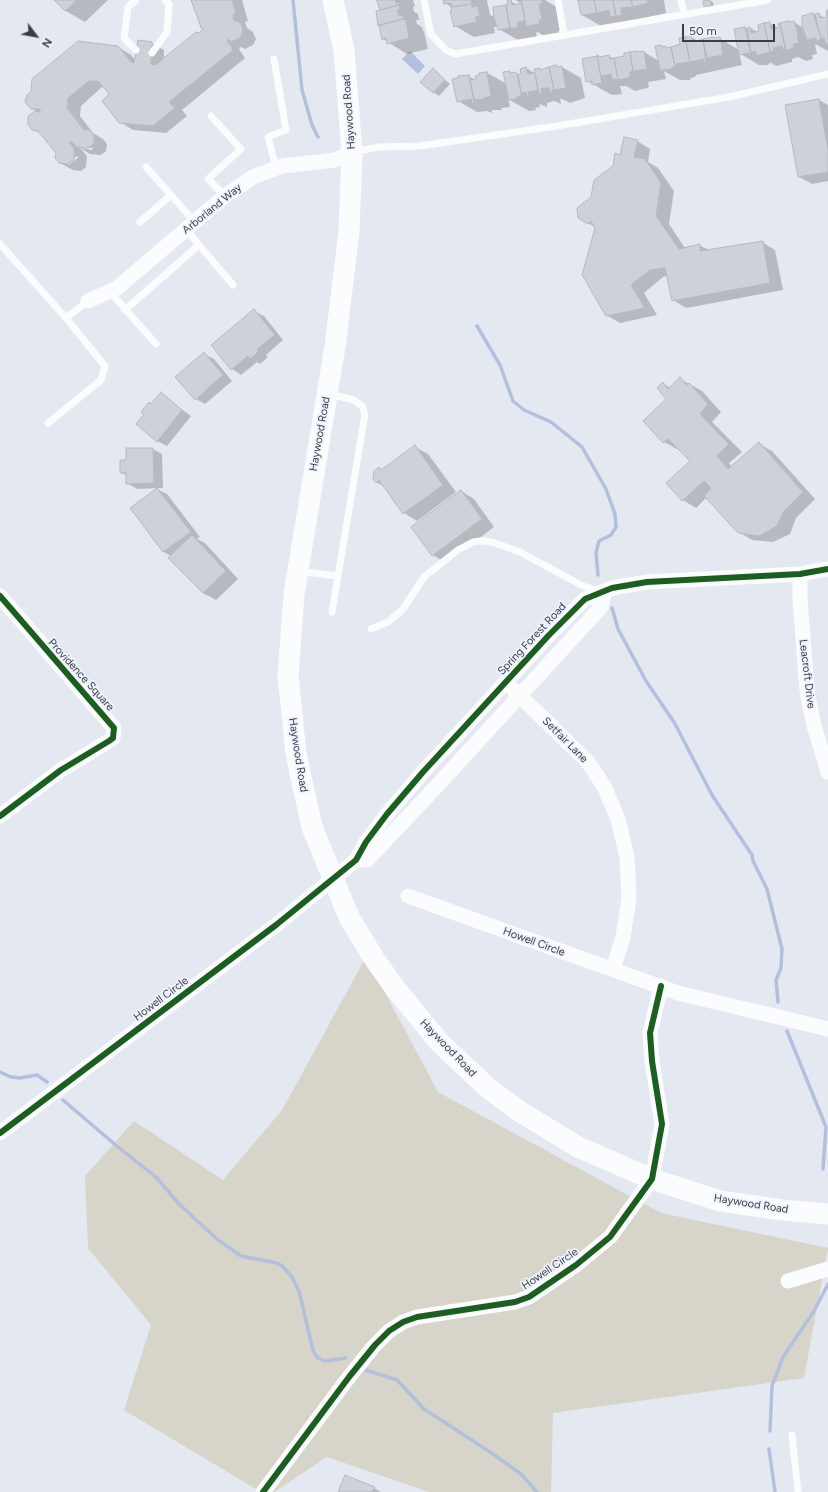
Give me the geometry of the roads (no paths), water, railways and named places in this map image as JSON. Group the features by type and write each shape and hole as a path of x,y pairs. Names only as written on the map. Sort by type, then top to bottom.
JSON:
{"main road":[{"name":"Haywood Road","path":"333,0 344,50 352,152 350,231 342,295 290,627 288,676 292,728 301,782 312,828 349,917 373,957 416,1016 452,1055 488,1088 554,1134 578,1147 652,1179 720,1201 783,1210 828,1214"}],"street":[{"name":"Arborland Way","path":"88,301 117,288 225,196 253,177 276,168 335,160 352,152"},
{"name":"Spring Forest Road","path":"333,878 356,860 366,842 387,814 571,611 585,599 612,588 647,582 800,574 828,569"},
{"name":"Leacroft Drive","path":"800,574 800,600 807,691 814,726 828,772"},
{"name":"Spring Forest Road","path":"356,860 367,860 521,696 601,607 605,592"},
{"name":"Providence Square","path":"0,596 114,728 113,738 61,770 0,816"},
{"name":"Setfair Lane","path":"506,682 587,761 604,786 618,820 627,857 629,898 623,936 613,969"},
{"name":"Howell Circle","path":"0,1133 276,925 333,878"},
{"name":"Howell Circle","path":"408,896 678,993 828,1029"},
{"name":"Howell Circle","path":"262,1492 349,1377 375,1345 389,1331 402,1322 417,1316 503,1304 529,1297 576,1265 610,1237 652,1179 662,1124 652,1061 650,1033 661,986"},
{"path":"788,1281 828,1270"}],"lane":[{"path":"136,0 128,7 124,38 136,50"},
{"path":"152,52 167,32 169,4 165,0"},
{"path":"424,0 431,34 446,50 455,54 768,0"},
{"path":"558,0 564,35"},
{"path":"681,0 684,14"},
{"path":"274,59 286,130 268,137 276,168"},
{"path":"352,152 379,147 420,146 557,126 729,97 828,74"},
{"path":"212,116 241,149 208,178 225,196"},
{"path":"146,167 171,196 190,225 199,245 233,285"},
{"path":"140,222 171,196"},
{"path":"0,244 66,318 105,366 102,380 48,423"},
{"path":"126,310 199,245"},
{"path":"110,292 156,344"},
{"path":"66,318 88,301"},
{"path":"327,393 354,400 362,406 365,414 332,612"},
{"path":"371,629 388,622 403,609 424,577 458,550 473,542 486,541 520,552 586,587 605,592"},
{"path":"298,570 337,576"},
{"path":"792,1435 798,1492"}],"water":[{"path":"410,51 425,66 418,74 402,59"}],"waterway":[{"path":"293,0 302,90 312,125 318,137"},
{"path":"477,326 500,365 513,401 524,410 551,422 582,447 606,489 615,514 616,527 611,535 599,541 596,553 598,575"},
{"path":"612,608 618,629 646,681 674,722 712,795 752,855 753,861 767,889 782,949 781,968 776,980 778,1002"},
{"path":"787,1031 826,1127 823,1169"},
{"path":"0,1072 11,1077 20,1078 37,1075 47,1082"},
{"path":"63,1100 156,1177 179,1204 218,1240 241,1256 277,1263 282,1266 292,1277 299,1291 315,1354 318,1358 325,1361 346,1358"},
{"path":"770,1431 772,1386 783,1357 814,1311 828,1284"},
{"path":"366,1370 397,1380 424,1409 521,1474 537,1492"},
{"path":"769,1449 775,1492"}]}
